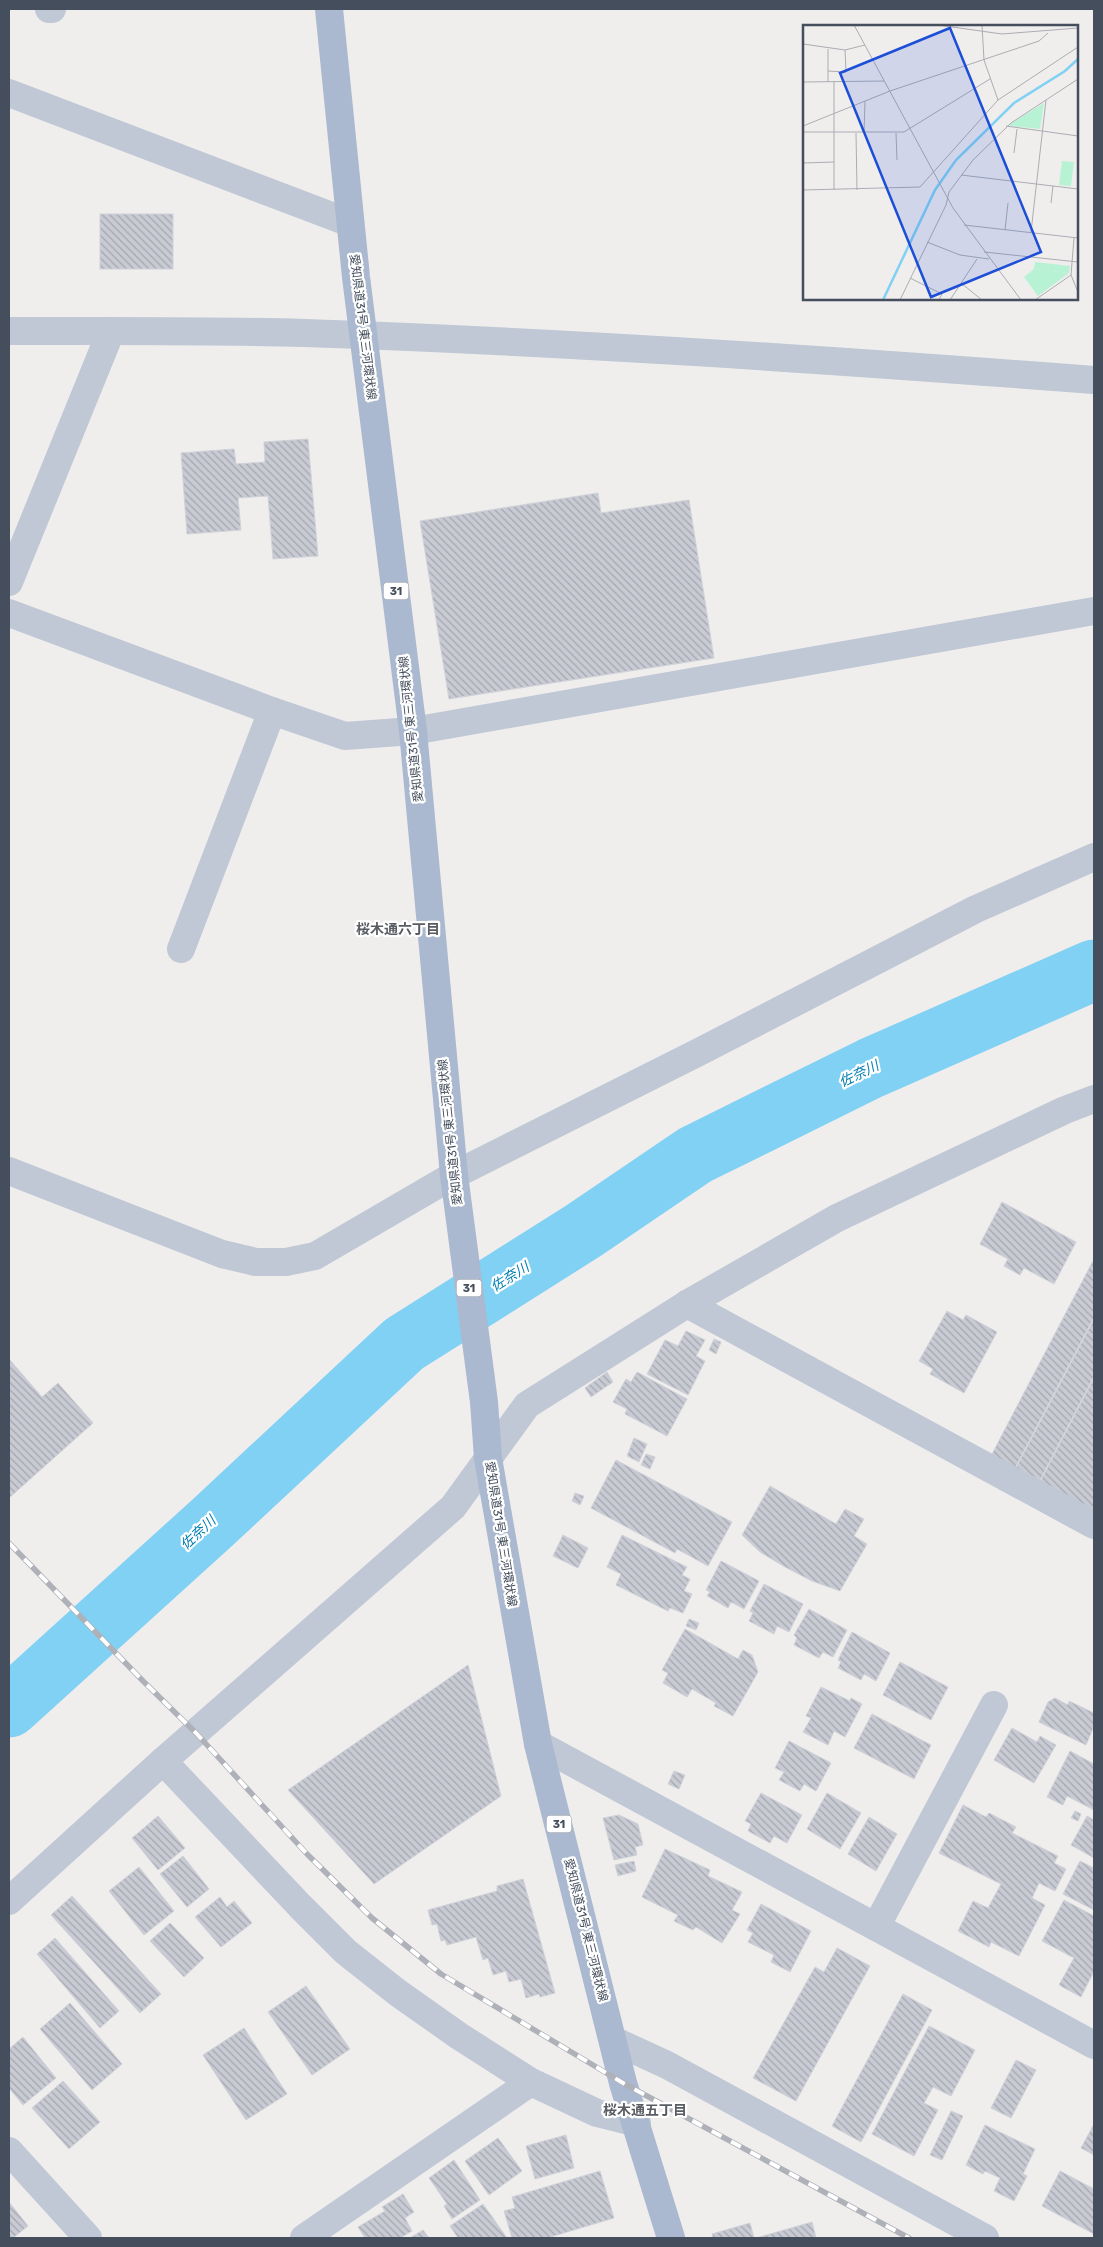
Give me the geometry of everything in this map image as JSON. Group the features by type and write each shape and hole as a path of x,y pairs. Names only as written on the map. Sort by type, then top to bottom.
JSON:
{"main road":[{"name":"愛知県道31号 東三河環状線","path":"329,9 350,223 413,731 454,1175 484,1402 488,1458 538,1744 624,2083 671,2238"}],"street":[{"path":"9,93 350,223"},
{"path":"9,331 364,336 791,358 1094,380"},
{"path":"9,582 111,331"},
{"path":"9,613 272,711 345,736 413,731 1094,611"},
{"path":"181,949 272,711"},
{"path":"9,1171 222,1254 256,1262 286,1262 315,1256 454,1175 682,1061 976,909 1094,857"},
{"path":"9,1901 163,1761 453,1507 527,1405 687,1304 837,1218 1065,1110 1094,1099"},
{"path":"687,1304 1094,1525"},
{"path":"876,1927 994,1706"},
{"path":"538,1744 876,1927 1091,2036"},
{"path":"163,1761 346,1952 451,2030 531,2082 597,2113 637,2123"},
{"path":"614,2041 667,2065 985,2238"},
{"path":"308,2237 531,2082"},
{"path":"9,2151 88,2238"}],"building":[{"path":"100,214 173,214 173,269 100,269"},
{"path":"308,439 318,556 273,559 268,496 238,498 241,530 187,534 181,453 234,449 236,464 265,462 264,442"},
{"path":"598,493 601,513 689,500 714,658 449,699 420,521"},
{"path":"1002,1202 1076,1242 1054,1284 1024,1268 1020,1275 1004,1266 1008,1259 980,1244"},
{"path":"1094,1259 1094,1317 1015,1468 991,1456"},
{"path":"947,1311 963,1320 966,1315 997,1332 964,1393 930,1374 933,1369 919,1361"},
{"path":"1094,1319 1094,1376 1040,1480 1016,1468"},
{"path":"686,1331 705,1340 696,1356 705,1361 688,1395 647,1374 665,1340 678,1346"},
{"path":"714,1339 721,1342 716,1354 709,1350"},
{"path":"9,1359 42,1397 58,1383 93,1423 9,1498"},
{"path":"607,1372 613,1382 591,1397 585,1388"},
{"path":"637,1372 687,1399 667,1436 625,1414 627,1409 613,1402 626,1379 631,1382"},
{"path":"1094,1378 1094,1511 1040,1482"},
{"path":"634,1438 647,1444 639,1462 627,1456"},
{"path":"646,1454 655,1457 650,1469 641,1465"},
{"path":"616,1460 732,1522 708,1566 677,1549 675,1553 591,1508"},
{"path":"770,1486 836,1524 845,1509 864,1519 854,1536 867,1544 840,1591 812,1581 785,1567 760,1552 742,1535"},
{"path":"575,1493 584,1496 580,1505 572,1501"},
{"path":"563,1535 588,1548 578,1568 553,1556"},
{"path":"622,1535 687,1567 682,1575 690,1579 684,1591 692,1594 683,1613 670,1608 668,1611 616,1585 621,1574 607,1567"},
{"path":"721,1561 759,1581 744,1609 731,1602 728,1608 707,1596 710,1592 706,1590"},
{"path":"764,1584 803,1604 789,1632 777,1626 774,1634 749,1621 753,1613 750,1611"},
{"path":"809,1609 847,1630 833,1657 823,1652 819,1658 794,1645 797,1638 794,1635"},
{"path":"689,1619 699,1623 696,1630 686,1626"},
{"path":"685,1629 738,1659 743,1650 752,1655 758,1672 733,1716 714,1706 716,1703 692,1689 687,1697 663,1683 668,1673 662,1670"},
{"path":"852,1632 890,1653 876,1681 864,1674 861,1680 838,1668 841,1662 838,1660"},
{"path":"900,1662 948,1687 931,1720 883,1695"},
{"path":"468,1665 501,1796 374,1884 288,1790"},
{"path":"821,1687 850,1701 851,1698 862,1704 845,1737 834,1731 828,1745 803,1732 811,1718 806,1716"},
{"path":"1055,1698 1068,1705 1069,1701 1094,1713 1094,1726 1086,1745 1039,1722 1048,1702"},
{"path":"872,1714 931,1745 914,1779 854,1748"},
{"path":"1012,1728 1037,1742 1040,1736 1056,1745 1034,1783 994,1760"},
{"path":"789,1741 831,1763 816,1791 804,1784 800,1791 779,1780 784,1772 775,1768"},
{"path":"1070,1751 1094,1764 1094,1810 1067,1796 1063,1805 1047,1797"},
{"path":"674,1771 685,1775 679,1789 668,1784"},
{"path":"761,1793 802,1815 787,1843 774,1836 770,1843 748,1831 751,1824 745,1821"},
{"path":"827,1793 861,1813 840,1849 807,1829"},
{"path":"963,1805 986,1817 989,1813 1016,1827 1012,1833 1058,1856 1054,1863 1066,1869 1055,1891 1039,1883 1032,1898 1045,1905 1019,1956 991,1942 989,1947 958,1931 973,1901 988,1908 1001,1884 939,1853"},
{"path":"1075,1811 1081,1814 1078,1821 1071,1818"},
{"path":"619,1815 638,1824 643,1845 635,1847 637,1855 614,1860 603,1818"},
{"path":"158,1816 185,1848 158,1870 132,1838"},
{"path":"1087,1816 1094,1820 1094,1858 1071,1845"},
{"path":"869,1817 897,1834 876,1871 848,1854"},
{"path":"665,1849 710,1870 708,1876 742,1892 732,1910 740,1914 722,1943 696,1927 693,1930 674,1921 678,1915 642,1897"},
{"path":"183,1856 209,1889 187,1907 160,1874"},
{"path":"634,1861 636,1871 618,1876 615,1865"},
{"path":"1080,1861 1094,1868 1094,1910 1063,1894"},
{"path":"139,1867 174,1911 144,1935 109,1891"},
{"path":"523,1879 555,1993 540,1997 539,1994 526,1998 521,1979 509,1982 506,1971 493,1975 488,1958 483,1960 476,1937 447,1945 445,1940 441,1941 437,1924 432,1925 428,1910 497,1891 497,1886"},
{"path":"72,1896 161,1994 140,2013 51,1915"},
{"path":"220,1897 227,1907 234,1901 252,1923 221,1947 195,1917"},
{"path":"1064,1900 1094,1916 1094,1971 1081,1997 1059,1985 1074,1958 1042,1941"},
{"path":"761,1904 811,1931 790,1972 771,1962 774,1955 748,1942 753,1933 747,1930"},
{"path":"170,1923 204,1958 184,1977 150,1941"},
{"path":"55,1938 119,2011 100,2028 37,1954"},
{"path":"837,1948 870,1966 796,2101 753,2078 815,1967 824,1972"},
{"path":"306,1986 350,2049 312,2075 268,2012"},
{"path":"903,1994 932,2010 861,2142 832,2126"},
{"path":"70,2003 122,2064 92,2090 40,2029"},
{"path":"929,2026 975,2050 951,2096 933,2087 924,2103 938,2110 914,2156 872,2134"},
{"path":"244,2028 287,2094 246,2120 203,2055"},
{"path":"23,2037 56,2078 23,2105 9,2088 9,2049"},
{"path":"1016,2060 1036,2070 1011,2118 991,2108"},
{"path":"63,2081 100,2122 69,2149 32,2108"},
{"path":"951,2111 963,2116 942,2160 930,2155"},
{"path":"1094,2124 1094,2155 1081,2148"},
{"path":"985,2125 1035,2149 1023,2174 1027,2176 1014,2201 994,2191 1000,2178 985,2171 983,2174 966,2165"},
{"path":"566,2135 574,2168 535,2179 526,2146"},
{"path":"498,2138 522,2171 489,2195 465,2161"},
{"path":"454,2160 480,2200 452,2219 444,2206 447,2204 429,2178"},
{"path":"600,2171 614,2218 547,2238 512,2238 504,2211 515,2208 512,2197"},
{"path":"1060,2171 1094,2189 1094,2234 1042,2206"},
{"path":"403,2194 414,2212 405,2218 412,2231 400,2238 365,2238 358,2227 385,2211 382,2207"},
{"path":"9,2202 28,2226 13,2238 9,2238"},
{"path":"483,2204 507,2238 458,2238 450,2226"},
{"path":"812,2222 816,2238 756,2238"},
{"path":"750,2223 754,2238 713,2238 712,2234"},
{"path":"423,2230 429,2238 410,2238"}],"waterway":[{"name":"佐奈川","path":"9,1707 212,1523 404,1344 583,1231 695,1155 871,1068 1094,970"}],"railway":[{"path":"9,1543 196,1733 307,1854 372,1918 441,1974 623,2083 909,2238"}],"district":[{"name":"桜木通六丁目","path":"398,929"},
{"name":"桜木通五丁目","path":"645,2110"}]}
